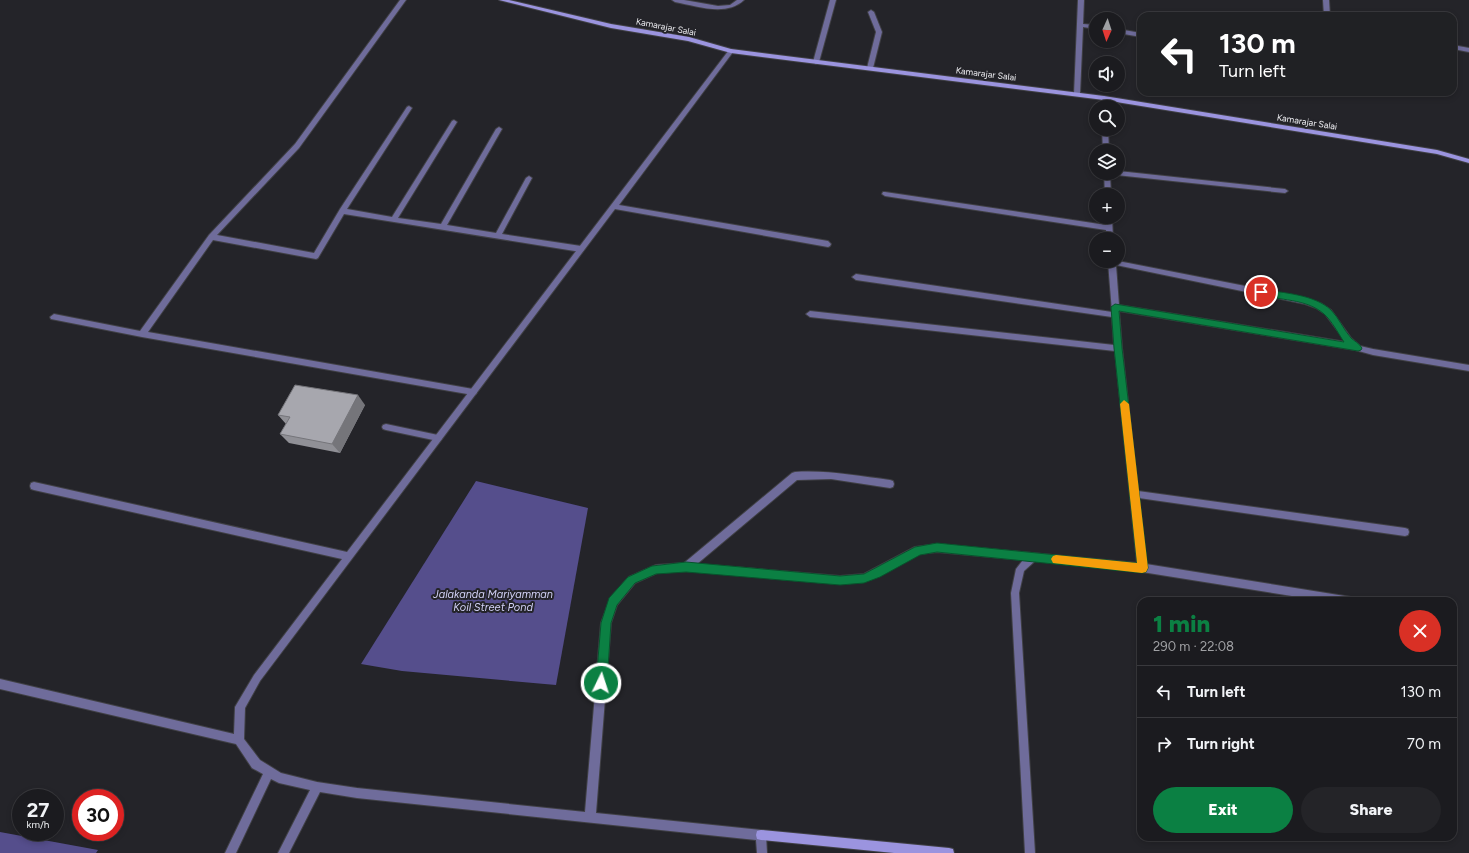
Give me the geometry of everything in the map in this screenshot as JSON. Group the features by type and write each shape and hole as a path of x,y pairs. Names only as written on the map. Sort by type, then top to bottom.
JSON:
{"main road":[{"name":"Kamarajar Salai","path":"502,0 611,26 689,40 731,51 1104,98 1437,152 1469,161"},
{"path":"761,835 949,853"}],"street":[{"path":"142,334 211,237 298,146 403,0"},
{"path":"675,0 718,8 732,6 741,0"},
{"path":"816,62 833,0"},
{"path":"1077,94 1081,0"},
{"path":"1326,0 1327,12"},
{"path":"870,68 880,32 872,12"},
{"path":"1079,25 1089,26"},
{"path":"1125,32 1137,34"},
{"path":"1457,48 1469,50"},
{"path":"731,51 257,678 240,707 239,740 256,764 269,773 279,778 317,787 357,794 761,835 762,853"},
{"path":"211,237 316,256 342,211 409,108"},
{"path":"394,219 454,122"},
{"path":"443,226 499,129"},
{"path":"1125,174 1284,191"},
{"path":"498,236 529,178"},
{"path":"885,194 1110,228"},
{"path":"614,206 828,244"},
{"path":"342,211 581,249"},
{"path":"1110,224 1110,232"},
{"path":"1125,265 1306,301 1319,306 1328,312 1348,340 1358,348"},
{"path":"1112,268 1118,348 1142,568"},
{"path":"856,277 1115,311 1358,348 1469,368"},
{"path":"810,314 1118,348"},
{"path":"54,317 142,334 473,392"},
{"path":"386,427 438,438"},
{"path":"686,567 795,476 809,474 825,475 890,484"},
{"path":"34,486 349,556"},
{"path":"1134,494 1405,532"},
{"path":"590,818 606,623 612,602 632,580 656,569 686,567 840,580 864,578 918,550 937,548 1142,568 1326,597"},
{"path":"1030,853 1015,593 1020,569 1033,557"},
{"path":"0,684 239,740"},
{"path":"230,853 269,773"},
{"path":"282,853 317,787"}],"water":[{"name":"Jalakanda Mariyamman Koil Street Pond","path":"476,481 588,508 556,685 402,671 361,664"},
{"path":"0,832 12,834 12,841 49,841 98,850 96,853 0,853"}],"building":[{"path":"295,385 358,395 332,444 280,434 290,417 278,415"}],"slow traffic":[{"path":"1056,559 1142,568 1124,404"}],"route":[{"path":"601,683 606,623 612,602 632,580 656,569 686,567 840,580 864,578 918,550 937,548 1142,568 1118,348 1115,307 1358,348 1348,340 1328,312 1319,306 1306,301 1261,292"}]}
